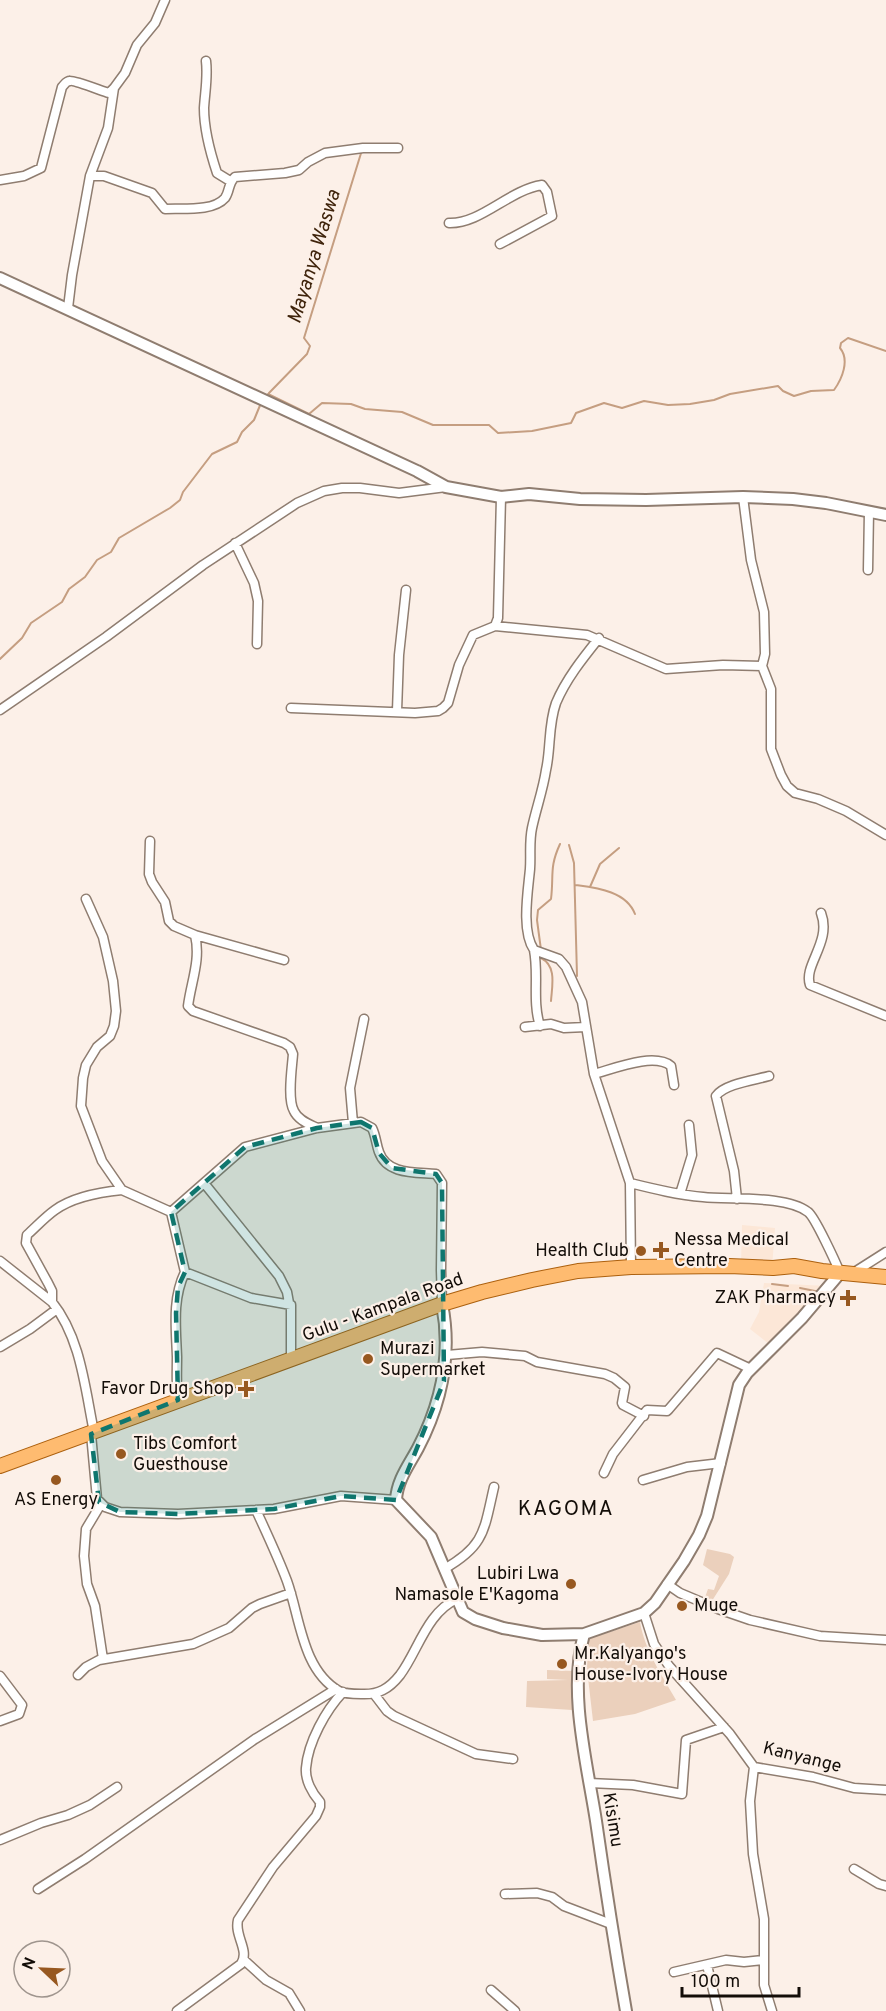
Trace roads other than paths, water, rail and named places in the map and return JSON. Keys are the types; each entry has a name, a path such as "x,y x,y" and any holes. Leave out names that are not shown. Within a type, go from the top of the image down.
{"main road":[{"name":"Gulu - Kampala Road","path":"0,1466 442,1304 532,1280 579,1272 631,1267 729,1266 773,1268 794,1266 843,1274 886,1277"}],"street":[{"path":"0,180 24,176 41,168 62,87 73,80 109,93 125,73 137,45 155,23 165,0"},
{"path":"206,61 208,75 204,108 206,133 217,173 230,181"},
{"path":"68,308 90,176 108,128 114,88"},
{"path":"90,176 104,176 152,193 165,209 209,208 220,203 227,195 230,181 235,177 299,170 325,153 363,148 398,148"},
{"path":"449,223 469,219 511,196 542,185 547,192 552,216 500,244"},
{"path":"0,278 417,471 446,487"},
{"path":"0,710 106,637 235,543 297,503 324,491 360,488 399,493 446,487 501,497 529,494 580,499 646,500 743,497 793,499 886,514"},
{"path":"495,626 498,618 501,497"},
{"path":"743,497 751,560 764,612 765,654 762,666 771,689 771,749 781,775 787,786 795,793 818,799 846,811 886,835"},
{"path":"868,570 870,511"},
{"path":"235,543 254,583 258,601 257,644"},
{"path":"397,711 399,655 406,590"},
{"path":"291,708 415,713 438,711 448,703 459,665 473,635 495,626 599,638 666,669 723,665 762,666"},
{"path":"540,1026 536,1005 536,961 528,933 529,843 547,769 550,727 556,704 572,673 599,638"},
{"path":"150,841 149,874 165,902 169,921 174,926 195,935 284,960"},
{"path":"86,899 104,937 113,981 116,1011 110,1036 97,1047 86,1065 81,1106 102,1161 123,1190 171,1212"},
{"path":"821,913 823,933 819,950 809,972 810,985 886,1016"},
{"path":"195,935 198,956 188,1006 192,1011 284,1042 290,1047 293,1054 292,1103 294,1113 317,1128"},
{"path":"534,950 559,959 566,966 582,1002 594,1074 630,1182 631,1267"},
{"path":"353,1123 350,1089 364,1019"},
{"path":"525,1027 551,1024 564,1028 586,1027"},
{"path":"594,1074 631,1064 660,1060 671,1066 674,1085"},
{"path":"737,1198 732,1161 716,1096 726,1088 769,1076"},
{"path":"171,1212 244,1147 317,1128 361,1122 372,1128 379,1153 392,1168 436,1174 442,1183 442,1304 447,1326 444,1381 418,1447 403,1474 396,1500"},
{"path":"680,1194 692,1155 689,1125"},
{"path":"630,1182 705,1198 755,1198 786,1203 806,1210 817,1224 843,1274"},
{"path":"204,1183 279,1276 287,1292 292,1308 291,1360"},
{"path":"54,1305 48,1283 26,1243 27,1235 56,1209 76,1200 104,1192 123,1190"},
{"path":"171,1212 185,1272 178,1287 176,1313 178,1400"},
{"path":"0,1261 54,1305 70,1332 78,1356 93,1433 97,1498 101,1504 120,1512 178,1514 296,1506 341,1496 396,1500 426,1529 463,1612 503,1628 542,1635 584,1634 644,1613 655,1603 699,1535 707,1516 737,1391 751,1369 843,1274 857,1272 886,1252"},
{"path":"185,1272 251,1298 289,1303"},
{"path":"0,1347 30,1329 54,1305"},
{"path":"447,1355 482,1352 525,1356 537,1362 605,1374 625,1387 623,1405 644,1416"},
{"path":"604,1473 613,1454 647,1410 667,1411 717,1353 751,1369"},
{"path":"643,1480 687,1467 721,1463"},
{"path":"444,1569 463,1558 479,1541 494,1487"},
{"path":"101,1504 86,1529 84,1556 87,1584 94,1606 103,1659"},
{"path":"256,1510 276,1550 309,1655 317,1669 340,1691"},
{"path":"667,1584 680,1593 750,1620 820,1636 886,1640"},
{"path":"78,1675 93,1662 103,1659 193,1644 229,1628 252,1608 291,1593"},
{"path":"38,1889 85,1859 255,1739 340,1691 374,1695 384,1691 400,1675 438,1614 448,1603 457,1599"},
{"name":"Kanyange","path":"644,1613 654,1644 669,1666 724,1727 754,1767 813,1777 854,1788 886,1790"},
{"name":"Kisimu","path":"584,1634 580,1648 579,1694 584,1751 626,2011"},
{"path":"0,1676 22,1705 19,1713 0,1721"},
{"path":"177,2011 242,1964 245,1954 236,1927 238,1920 273,1867 320,1807 320,1802 314,1795 308,1780 306,1769 310,1750 323,1720 340,1691"},
{"path":"374,1695 394,1716 476,1754 513,1759"},
{"path":"589,1783 633,1785 682,1794 686,1740 724,1727"},
{"path":"754,1767 750,1801 753,1854 764,1919 764,1986 772,2011"},
{"path":"0,1840 41,1823 68,1815 90,1805 117,1787"},
{"path":"854,1869 886,1886"},
{"path":"505,1894 537,1893 552,1897 564,1906 611,1924"},
{"path":"244,1960 266,1980 289,1993 300,2011"},
{"path":"674,1972 726,1960 744,1962 763,1960"},
{"path":"708,1965 718,2011"},
{"path":"491,1990 515,2011"},
{"path":"189,2011 192,2001"}],"waterway":[{"name":"Mayanya Waswa","path":"269,393 307,354 310,346 304,338 362,150"},
{"name":"Mayanya Waswa","path":"268,394 309,414 322,403 351,404 365,409 402,412 433,425 489,425 498,433 532,431 571,423 576,413 604,403 622,408 644,401 668,405 690,404 778,386 794,396 811,391 834,390 845,364 840,348 841,343 848,338 886,351"},
{"name":"Mayanya Waswa","path":"0,659 22,638 31,623 62,602 69,589 85,577 97,560 111,552 119,538 180,500 183,492 212,454 237,442 242,432 254,420 261,403"},
{"path":"541,950 538,910 551,899 553,866 560,844"},
{"path":"569,845 574,863 577,976"},
{"path":"590,887 600,864 619,848"},
{"path":"575,885 610,892 625,900 635,914"},
{"path":"541,958 551,971 551,1001"},
{"path":"772,1284 788,1286"},
{"path":"800,1288 820,1292"}],"place":[{"name":"Nessa Medical Centre","path":"661,1250"},
{"name":"Health Club","path":"641,1251"},
{"name":"ZAK Pharmacy","path":"848,1298"},
{"name":"Murazi Supermarket","path":"368,1359"},
{"name":"Favor Drug Shop","path":"246,1389"},
{"name":"Tibs Comfort Guesthouse","path":"121,1454"},
{"name":"AS Energy","path":"56,1480"},
{"name":"Lubiri Lwa Namasole E'Kagoma","path":"571,1584"},
{"name":"Muge","path":"682,1606"},
{"name":"Mr.Kalyango's House-Ivory House","path":"562,1664"}],"district":[{"name":"KAGOMA","path":"566,1509"}]}
